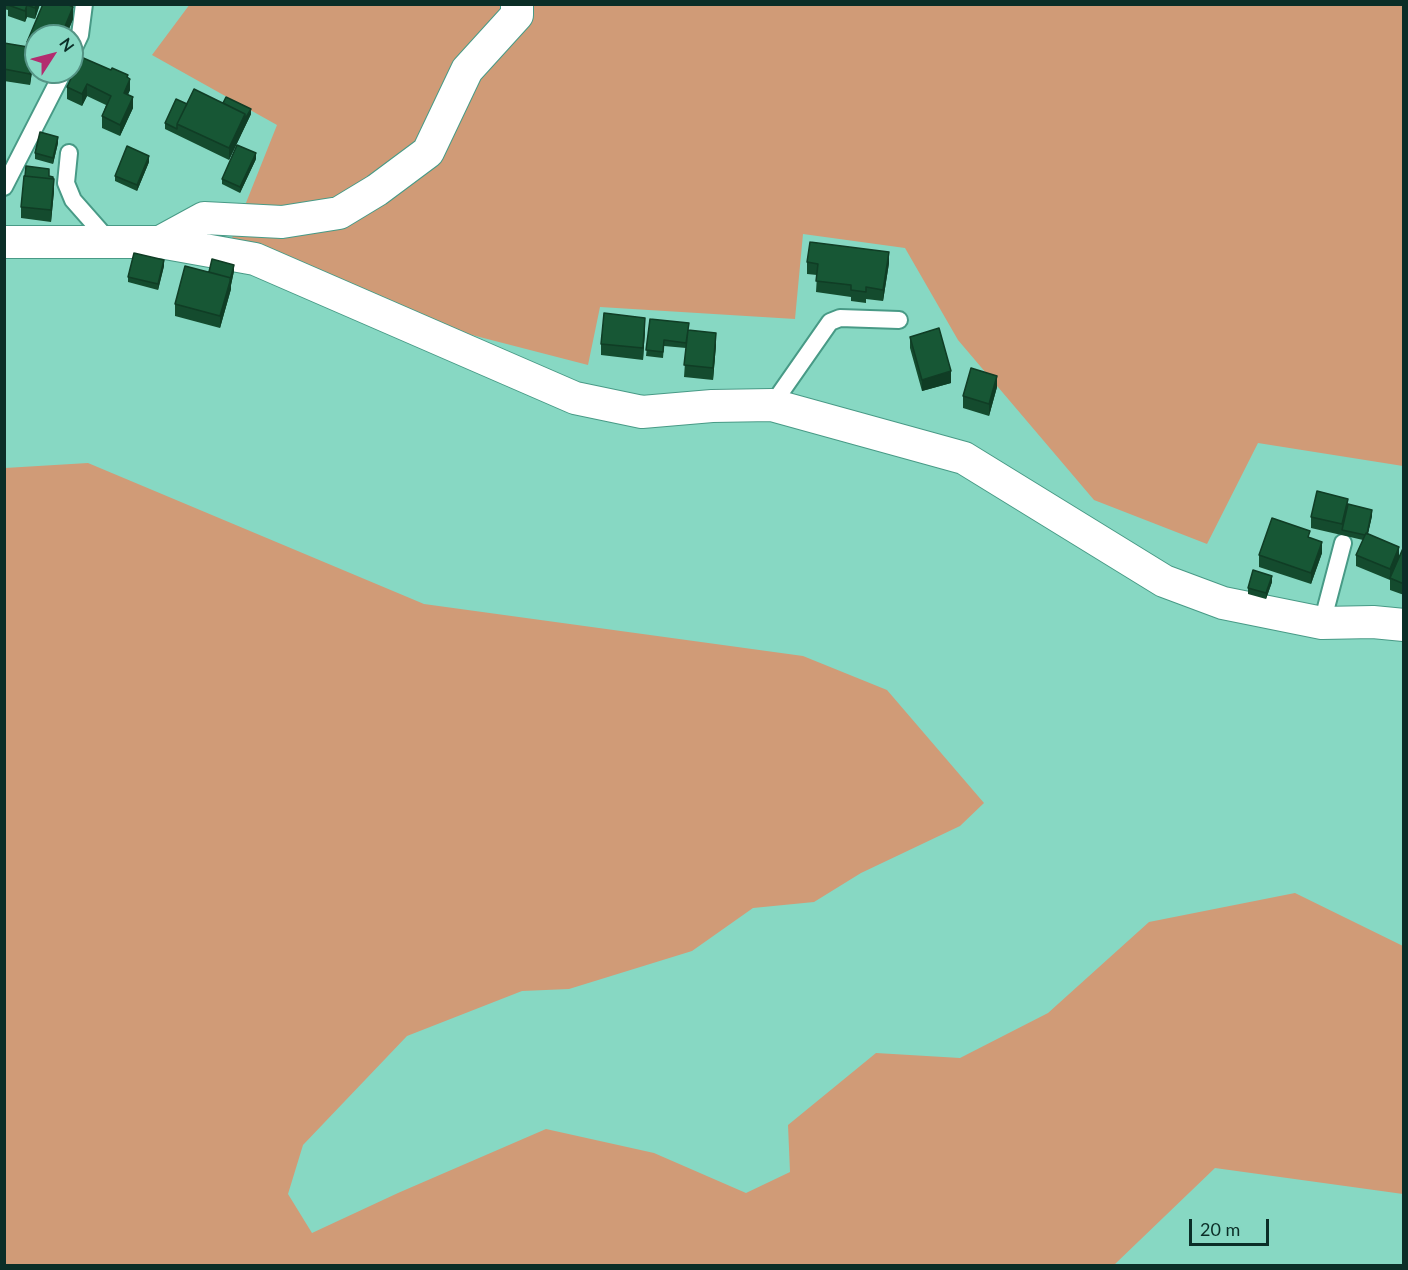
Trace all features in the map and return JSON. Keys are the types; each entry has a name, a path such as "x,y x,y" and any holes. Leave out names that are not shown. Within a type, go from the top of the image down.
{"street":[{"path":"160,242 204,218 282,222 339,213 377,190 429,152 467,70 517,15 517,4"},
{"path":"4,242 160,242 255,260 575,398 642,412 711,406 772,405 964,458 1164,581 1223,603 1322,623 1373,622 1404,625"}],"lane":[{"path":"81,24 84,4"},
{"path":"4,187 57,84"},
{"path":"69,153 66,183 73,200 110,242"},
{"path":"772,405 830,322 840,318 899,320"},
{"path":"1322,623 1343,543"}],"shaded area":[{"path":"190,4 1403,5 1403,466 1258,443 1207,544 1094,500 958,340 905,248 803,234 795,319 600,307 588,365 468,334 279,254 230,243 277,125 152,55"},
{"path":"88,463 424,604 803,656 887,690 984,803 960,826 861,873 814,902 753,908 692,951 569,989 522,991 407,1036 303,1145 288,1194 312,1233 546,1129 654,1153 746,1193 790,1172 788,1125 876,1053 960,1058 1048,1013 1149,922 1295,893 1403,946 1403,1194 1215,1168 1114,1265 5,1265 5,468"}],"building":[{"path":"36,4 35,8 27,5 25,11 8,5"},
{"path":"43,4 67,4 73,7 66,24 35,24"},
{"path":"4,43 24,46 24,73 4,69"},
{"path":"84,58 128,75 130,79 124,93 133,97 120,125 102,116 111,96 87,84 82,94 67,87 68,84 84,84"},
{"path":"194,89 245,114 229,148 177,124"},
{"path":"226,97 251,109 245,119 245,114 223,103"},
{"path":"176,99 187,104 177,124 177,129 165,123"},
{"path":"40,132 58,137 53,158 35,153"},
{"path":"237,145 256,153 240,187 222,179"},
{"path":"127,146 149,156 137,185 115,176"},
{"path":"26,166 49,169 49,176 53,179 25,176"},
{"path":"24,176 54,179 51,210 21,207"},
{"path":"810,242 889,252 883,290 866,287 866,292 851,290 851,285 816,281 818,264 807,262"},
{"path":"134,253 164,260 158,284 128,277"},
{"path":"212,259 234,265 231,278 209,272"},
{"path":"185,266 231,278 220,316 175,304"},
{"path":"604,313 645,318 643,348 601,344"},
{"path":"650,319 689,323 686,343 664,340 663,352 646,350"},
{"path":"939,328 951,371 922,380 910,337"},
{"path":"688,330 716,333 713,368 684,365"},
{"path":"971,368 997,376 989,404 963,396"},
{"path":"1317,491 1348,499 1342,524 1311,517"},
{"path":"1348,504 1372,510 1367,534 1342,530"},
{"path":"1272,518 1310,531 1308,537 1322,542 1311,573 1259,555"},
{"path":"1366,533 1399,547 1390,569 1356,555"},
{"path":"1404,546 1404,584 1390,578"},
{"path":"1253,570 1272,576 1266,593 1248,588"}]}
